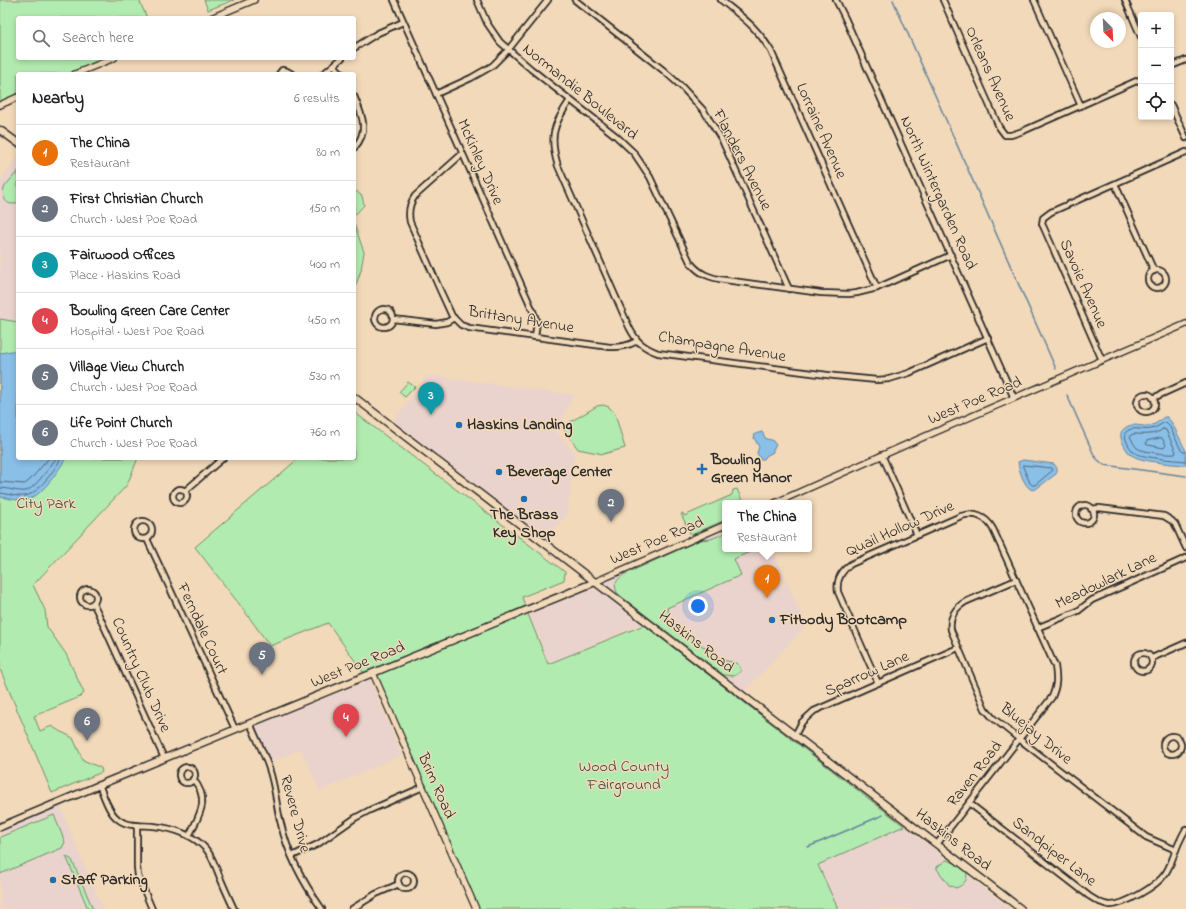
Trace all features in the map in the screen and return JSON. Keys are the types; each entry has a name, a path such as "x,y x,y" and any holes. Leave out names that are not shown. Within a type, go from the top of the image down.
{"main road":[{"path":"0,130 16,142"},
{"name":"Haskins Road","path":"356,399 1021,909"},
{"name":"West Poe Road","path":"1,826 595,582"}],"street":[{"path":"216,16 254,0"},
{"name":"McKinley Drive","path":"394,0 533,311 537,322 535,337"},
{"name":"Normandie Boulevard","path":"478,0 487,23 495,36 508,50 626,144 644,166 658,192 690,262 695,268 706,276 820,293 849,294 877,288 951,256"},
{"path":"436,94 481,73 502,57 548,0"},
{"name":"Flanders Avenue","path":"575,0 668,75 685,90 704,111 722,140 789,289"},
{"name":"Lorraine Avenue","path":"721,0 750,23 771,51 877,288"},
{"name":"North Wintergarden Road","path":"836,0 1014,398"},
{"name":"Orleans Avenue","path":"942,0 999,127 1005,135 1011,135 1023,131 1081,106"},
{"path":"1034,0 1081,106 1138,81"},
{"path":"1125,0 1138,30"},
{"path":"356,47 403,22"},
{"path":"80,72 109,60"},
{"path":"325,72 340,60"},
{"path":"1174,65 1186,60"},
{"path":"334,65 340,72"},
{"path":"280,72 282,70 287,70 290,72"},
{"path":"0,105 16,98"},
{"path":"356,100 362,113 364,126 360,139 356,145"},
{"name":"Champagne Avenue","path":"570,100 560,114 554,130 554,154 564,181 629,326 637,340 644,346 658,353 877,380 889,379 909,373 988,338"},
{"path":"1174,112 1186,138"},
{"path":"1154,271 1115,184 1186,152"},
{"name":"Brittany Avenue","path":"462,154 415,196 410,205 409,213 410,222 454,318 461,325 469,328 535,337 619,347 627,346 637,340"},
{"name":"Savoie Avenue","path":"1102,360 1042,224 1043,218 1051,212 1115,184"},
{"path":"393,319 436,324 447,322 454,318"},
{"name":"West Poe Road","path":"782,500 882,455 1186,324"},
{"path":"1154,398 1186,383"},
{"path":"882,455 917,535"},
{"path":"185,491 221,460"},
{"path":"1091,509 1099,508 1164,516 1175,524 1186,548"},
{"name":"Quail Hollow Drive","path":"878,683 838,592 838,579 842,571 851,564 961,516 973,514 982,516 988,521 993,529 1038,628 1057,677 1056,687 1052,697 1019,739"},
{"name":"West Poe Road","path":"595,582 722,526"},
{"name":"Ferndale Court","path":"147,539 235,729"},
{"name":"Meadowlark Lane","path":"1038,628 1078,611 1092,600 1186,558"},
{"name":"Bluejay Drive","path":"1016,580 965,602 958,607 951,617 950,626 958,648 985,709 993,718 1019,739 1146,837 1176,850"},
{"name":"Country Club Drive","path":"93,603 164,758"},
{"path":"1152,658 1186,643"},
{"name":"Sparrow Lane","path":"795,735 802,722 814,711 958,648"},
{"name":"Brim Road","path":"373,673 476,909"},
{"name":"Revere Drive","path":"250,723 269,768 285,840 308,889 322,909"},
{"path":"1170,736 1176,736 1182,743 1180,750 1176,754 1167,753 1163,745 1165,739 1170,736"},
{"name":"Raven Road","path":"937,844 1019,739"},
{"path":"1180,750 1186,754"},
{"path":"189,836 201,812 202,806 202,796 193,779"},
{"path":"99,785 114,816 122,822 167,828 189,836 204,847 210,855 234,909"},
{"path":"292,856 318,844 355,818 370,810 423,787"},
{"name":"Sandpiper Lane","path":"969,803 1089,896 1104,904 1110,905 1119,904 1151,887 1160,880 1166,873 1186,829"},
{"path":"137,825 138,876 152,909"},
{"path":"352,909 376,894 399,884"}],"shaded area":[{"path":"16,160 16,322 0,319 0,180"},
{"path":"428,375 574,395 556,431 575,453 567,515 543,539 392,422"},
{"path":"722,530 722,552 774,552 806,626 744,692 600,582"},
{"path":"589,589 600,591 643,624 549,663 529,614"},
{"path":"370,680 402,755 320,791 301,749 264,765 248,728"},
{"path":"54,804 60,806 103,909 0,909 0,827"},
{"path":"904,826 1011,909 838,909 818,865"}],"green space":[{"path":"0,0 139,0 146,16 16,16 16,60 107,61 80,72 16,72 16,98 0,105"},
{"path":"204,0 234,0 208,10"},
{"path":"16,173 16,203 8,203 4,197 3,194 5,186"},
{"path":"356,191 362,196 364,205 356,214"},
{"path":"356,230 364,252 361,270 356,285"},
{"name":"City Park","path":"0,319 16,322 16,460 137,460 127,485 33,585 45,610 47,627 66,654 84,693 80,697 34,716 40,731 52,726 73,738 83,760 101,768 102,772 52,793 0,669"},
{"path":"408,382 415,387 405,397 399,392"},
{"path":"603,405 609,407 615,414 625,448 603,454 578,449 562,427 597,406"},
{"name":"Wood County Fairground","path":"356,414 565,572 564,580 522,597 548,664 644,625 904,826 818,865 838,909 476,909 373,673 363,672 328,623 270,646 195,547 297,460 356,460"},
{"path":"737,489 742,500 722,500 722,521 691,535 681,514 683,513 684,516 732,495 733,490"},
{"path":"722,534 722,552 749,552 734,559 741,575 667,608 669,613 666,617 714,655 726,661 738,664 741,670 738,674 733,676 724,675 618,594 615,586 623,575 700,540 711,539"},
{"path":"54,815 65,842 62,848 0,874 0,837"},
{"path":"66,856 72,860 93,909 88,909"},
{"path":"946,860 957,864 966,871 967,877 965,881 956,888 949,885 937,869 937,867"}],"water":[{"path":"16,350 16,460 65,460 43,489 37,495 25,500 0,497 0,353"},
{"path":"1164,417 1167,417 1172,423 1186,451 1186,464 1184,465 1156,462 1134,457 1130,454 1122,441 1121,432 1128,426 1151,425 1157,423"},
{"path":"762,432 766,439 772,440 776,445 773,452 764,459 760,459 757,453 759,447 754,438 755,434"},
{"path":"1023,460 1054,464 1057,469 1057,473 1036,489 1032,490 1024,482 1019,470 1018,462"}],"waterway":[{"path":"893,0 1056,369"},
{"path":"1067,395 1094,455 1104,465 1186,476"},
{"path":"808,847 883,815"}],"place":[{"name":"Fairwood Offices","path":"431,415"},
{"name":"Haskins Landing","path":"459,425"},
{"name":"Bowling Green Manor","path":"702,469"},
{"name":"Beverage Center","path":"499,472"},
{"name":"The Brass Key Shop","path":"524,499"},
{"name":"First Christian Church","path":"611,522"},
{"name":"The China","path":"767,598"},
{"name":"Fitbody Bootcamp","path":"772,620"},
{"name":"Village View Church","path":"262,675"},
{"name":"Bowling Green Care Center","path":"346,737"},
{"name":"Life Point Church","path":"87,741"},
{"name":"Staff Parking","path":"53,880"}]}
